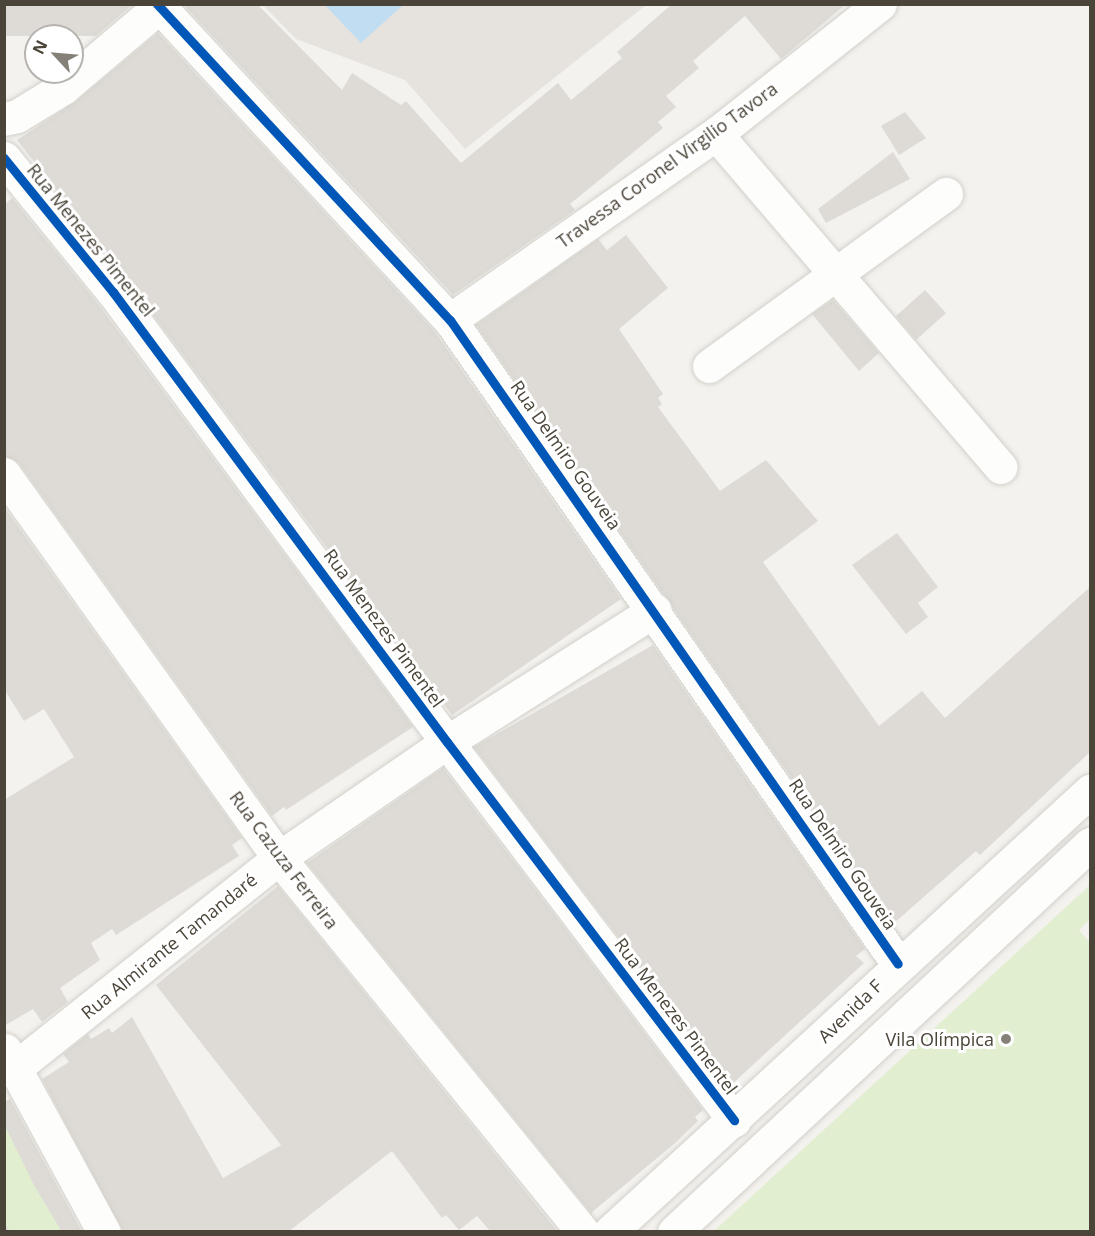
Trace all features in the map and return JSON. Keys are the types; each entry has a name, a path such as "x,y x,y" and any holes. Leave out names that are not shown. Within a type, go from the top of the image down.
{"street":[{"name":"Travessa Coronel Virgilio Tavora","path":"450,320 716,134 880,4"},
{"path":"4,119 17,116 63,88 158,6"},
{"name":"Rua Delmiro Gouveia","path":"158,6 450,320 655,610 898,964"},
{"path":"716,134 1000,466"},
{"name":"Rua Menezes Pimentel","path":"4,158 121,302 447,742 734,1120"},
{"path":"709,366 946,194"},
{"name":"Rua Cazuza Ferreira","path":"4,474 279,858 583,1232"},
{"name":"Rua Almirante Tamandaré","path":"10,1058 279,858 447,742 655,610"},
{"name":"Avenida F","path":"610,1232 812,1048 898,964 1090,791"},
{"path":"674,1232 1090,844"},
{"path":"812,1048 841,1076"},
{"path":"10,1058 104,1232"}],"shaded area":[{"path":"263,5 646,5 465,149 405,80 296,39"}],"green space":[{"name":"Vila Olímpica","path":"1090,885 1090,919 1079,930 1090,943 1090,1231 714,1231"},
{"path":"4,1121 63,1231 5,1231"}],"water":[{"path":"325,5 403,5 361,43"}],"building":[{"path":"4,4 133,4 96,36 84,36 84,24 24,24 24,36 4,36"},
{"path":"183,4 257,4 342,90 352,73 401,105 406,101 461,163 558,83 571,100 622,58 617,52 672,4 846,4 781,59 745,16 693,61 699,68 666,96 676,107 658,122 663,128 570,204 575,210 453,295"},
{"path":"158,33 435,332 621,599 452,715 128,281 17,140 75,102"},
{"path":"905,112 926,138 899,155 881,126"},
{"path":"893,152 910,179 826,223 818,209"},
{"path":"12,198 98,304 413,727 286,810 284,807 272,816 19,463 4,456 4,205"},
{"path":"626,235 668,288 619,329 663,394 658,398 662,404 658,407 720,491 766,460 818,521 763,562 879,726 922,691 945,718 1090,587 1090,752 980,855 976,851 893,924 476,325 598,239 607,250"},
{"path":"925,290 946,313 916,340 896,316"},
{"path":"833,300 879,353 859,371 812,314"},
{"path":"4,507 242,838 232,845 239,856 116,935 112,929 91,943 100,960 60,988 68,1002 42,1022 33,1009 4,1026 4,800 74,757 44,709 24,721 4,689"},
{"path":"897,533 938,587 918,603 928,617 906,634 852,565"},
{"path":"653,645 865,949 856,956 864,963 731,1085 474,747"},
{"path":"443,768 703,1110 695,1117 698,1121 674,1144 591,1213 307,863"},
{"path":"278,886 558,1232 491,1232 477,1216 459,1230 446,1215 442,1218 392,1151 288,1232 123,1232 42,1079 69,1062 63,1054 88,1034 91,1039 109,1028 112,1033 132,1017 223,1178 281,1145 156,985"},
{"path":"10,1099 82,1232 62,1232 35,1187 4,1124 4,1102"}],"railway":[{"path":"4,1227 8,1232"}],"cycle path":[{"path":"157,4 450,320 898,964"},
{"path":"4,158 113,292 447,742 734,1120"}],"place":[{"name":"Vila Olímpica","path":"1006,1039"}]}
